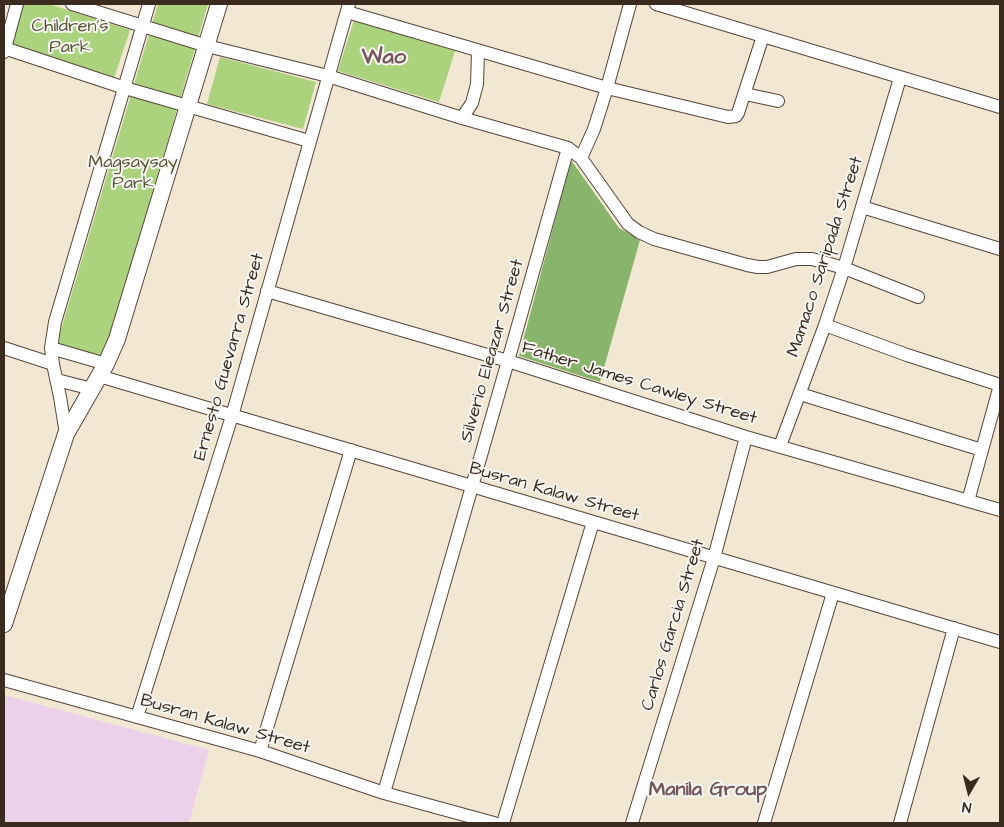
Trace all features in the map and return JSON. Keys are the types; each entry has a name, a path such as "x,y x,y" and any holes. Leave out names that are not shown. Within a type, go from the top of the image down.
{"main road":[{"path":"4,624 66,434 112,352 219,4"}],"street":[{"path":"17,4 4,49 125,88 309,141"},
{"path":"72,4 207,46 328,76 462,118 568,148 581,158 628,224 654,239 746,265 767,267 804,258 844,268 918,297"},
{"path":"66,434 51,348 55,322 149,4"},
{"path":"581,158 594,129 630,4"},
{"path":"656,4 1000,107"},
{"path":"348,8 478,52 607,88 728,117 738,114 764,36"},
{"name":"Ernesto Guevarra Street","path":"137,717 232,416 348,8"},
{"path":"462,118 472,103 477,84 478,52"},
{"name":"Mamaco Saripada Street","path":"780,446 844,268 900,78"},
{"path":"745,94 778,102"},
{"name":"Silverio Eleazar Street","path":"384,793 568,148"},
{"path":"862,207 1000,249"},
{"name":"Father James Cawley Street","path":"267,291 508,361 746,437 1000,510"},
{"path":"825,325 907,355 1000,385 968,501"},
{"path":"4,348 53,364"},
{"path":"51,348 99,376"},
{"path":"57,380 99,376"},
{"name":"Busran Kalaw Street","path":"99,376 1000,642"},
{"path":"800,394 982,450"},
{"name":"Carlos Garcia Street","path":"632,823 714,558 746,437"},
{"path":"260,751 352,450"},
{"path":"503,823 593,522"},
{"path":"764,823 832,593"},
{"path":"900,823 954,628"},
{"name":"Busran Kalaw Street","path":"4,680 260,751 384,793 494,823"}],"shaded area":[{"path":"4,695 209,750 189,823 4,823"}],"green space":[{"name":"Children's Park","path":"23,4 49,4 130,30 114,78 10,44"},
{"name":"Magsaysay Park","path":"158,4 208,4 104,357 57,343"},
{"path":"354,20 455,51 439,102 338,71"},
{"path":"220,57 316,82 303,129 207,104"},
{"path":"571,160 619,228 640,240 600,382 519,356"}],"district":[{"name":"Wao","path":"384,58"},
{"name":"Manila Group","path":"708,791"}]}
